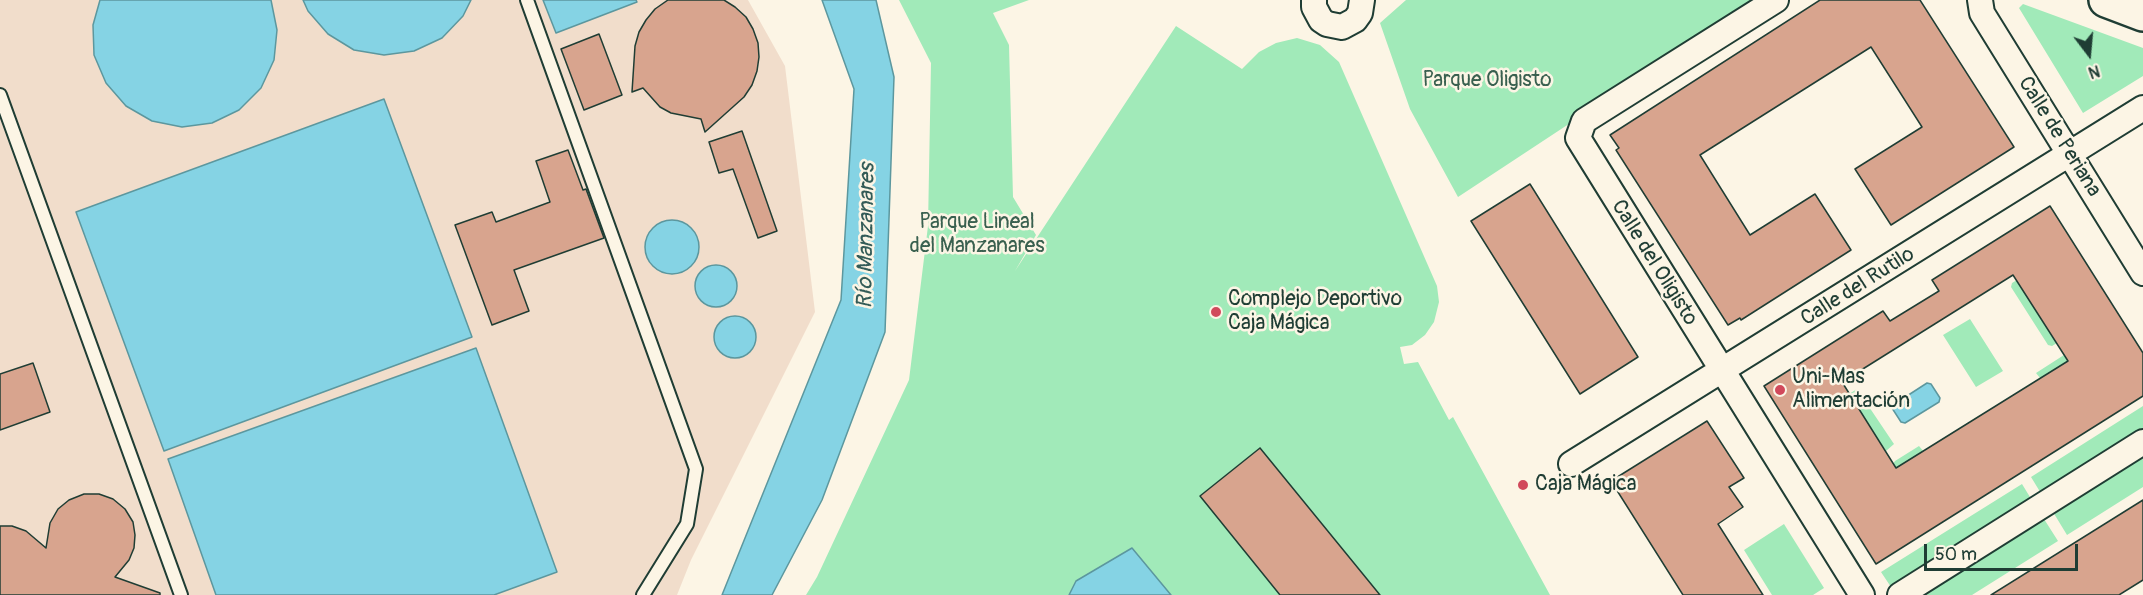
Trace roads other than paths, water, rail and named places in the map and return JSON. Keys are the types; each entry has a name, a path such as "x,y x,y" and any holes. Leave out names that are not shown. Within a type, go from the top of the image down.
{"main road":[{"path":"2106,0 2143,14"}],"street":[{"path":"1314,0 1316,14 1321,20 1327,24 1342,27 1355,20 1360,13 1362,0"},
{"name":"Calle del Oligisto","path":"1776,0 1584,121 1578,138 1862,595"},
{"name":"Calle de Periana","path":"1980,0 1982,13 2143,273"},
{"name":"Calle del Rutilo","path":"1571,464 2143,108"},
{"path":"1900,595 2143,442"}],"lane":[{"path":"528,0 696,470 687,524 643,595"},
{"path":"0,95 181,595"}],"water":[{"path":"100,0 271,0 277,30 274,60 261,88 239,110 212,123 182,127 152,121 126,106 106,83 94,55 93,25"},
{"path":"303,0 471,0 463,16 442,38 414,51 384,55 354,50 328,34 308,11"},
{"path":"543,0 636,0 637,2 556,33"},
{"name":"Río Manzanares","path":"822,0 876,0 894,77 885,332 822,500 772,595 722,595 841,300 854,89"},
{"path":"384,99 472,337 164,451 76,212"},
{"path":"672,220 682,222 691,228 697,237 699,247 697,257 691,266 682,272 672,274 662,272 653,266 647,257 645,247 647,237 653,228 662,222"},
{"path":"716,265 731,271 737,286 731,301 716,307 701,301 695,286 701,271"},
{"path":"735,316 750,322 756,337 750,352 735,358 720,352 714,337 720,322"},
{"path":"476,348 557,572 494,595 216,595 168,459"},
{"path":"1927,383 1931,384 1940,398 1939,402 1905,423 1901,422 1892,408 1893,405"},
{"path":"1132,548 1171,595 1069,595 1076,581"}],"place":[{"name":"Complejo Deportivo Caja Mágica","path":"1216,312"},
{"name":"Uni-Mas Alimentación","path":"1780,390"},
{"name":"Caja Mágica","path":"1523,485"}],"park label":[{"name":"Parque Oligisto","path":"1487,81"},
{"name":"Parque Lineal del Manzanares","path":"977,235"}]}
